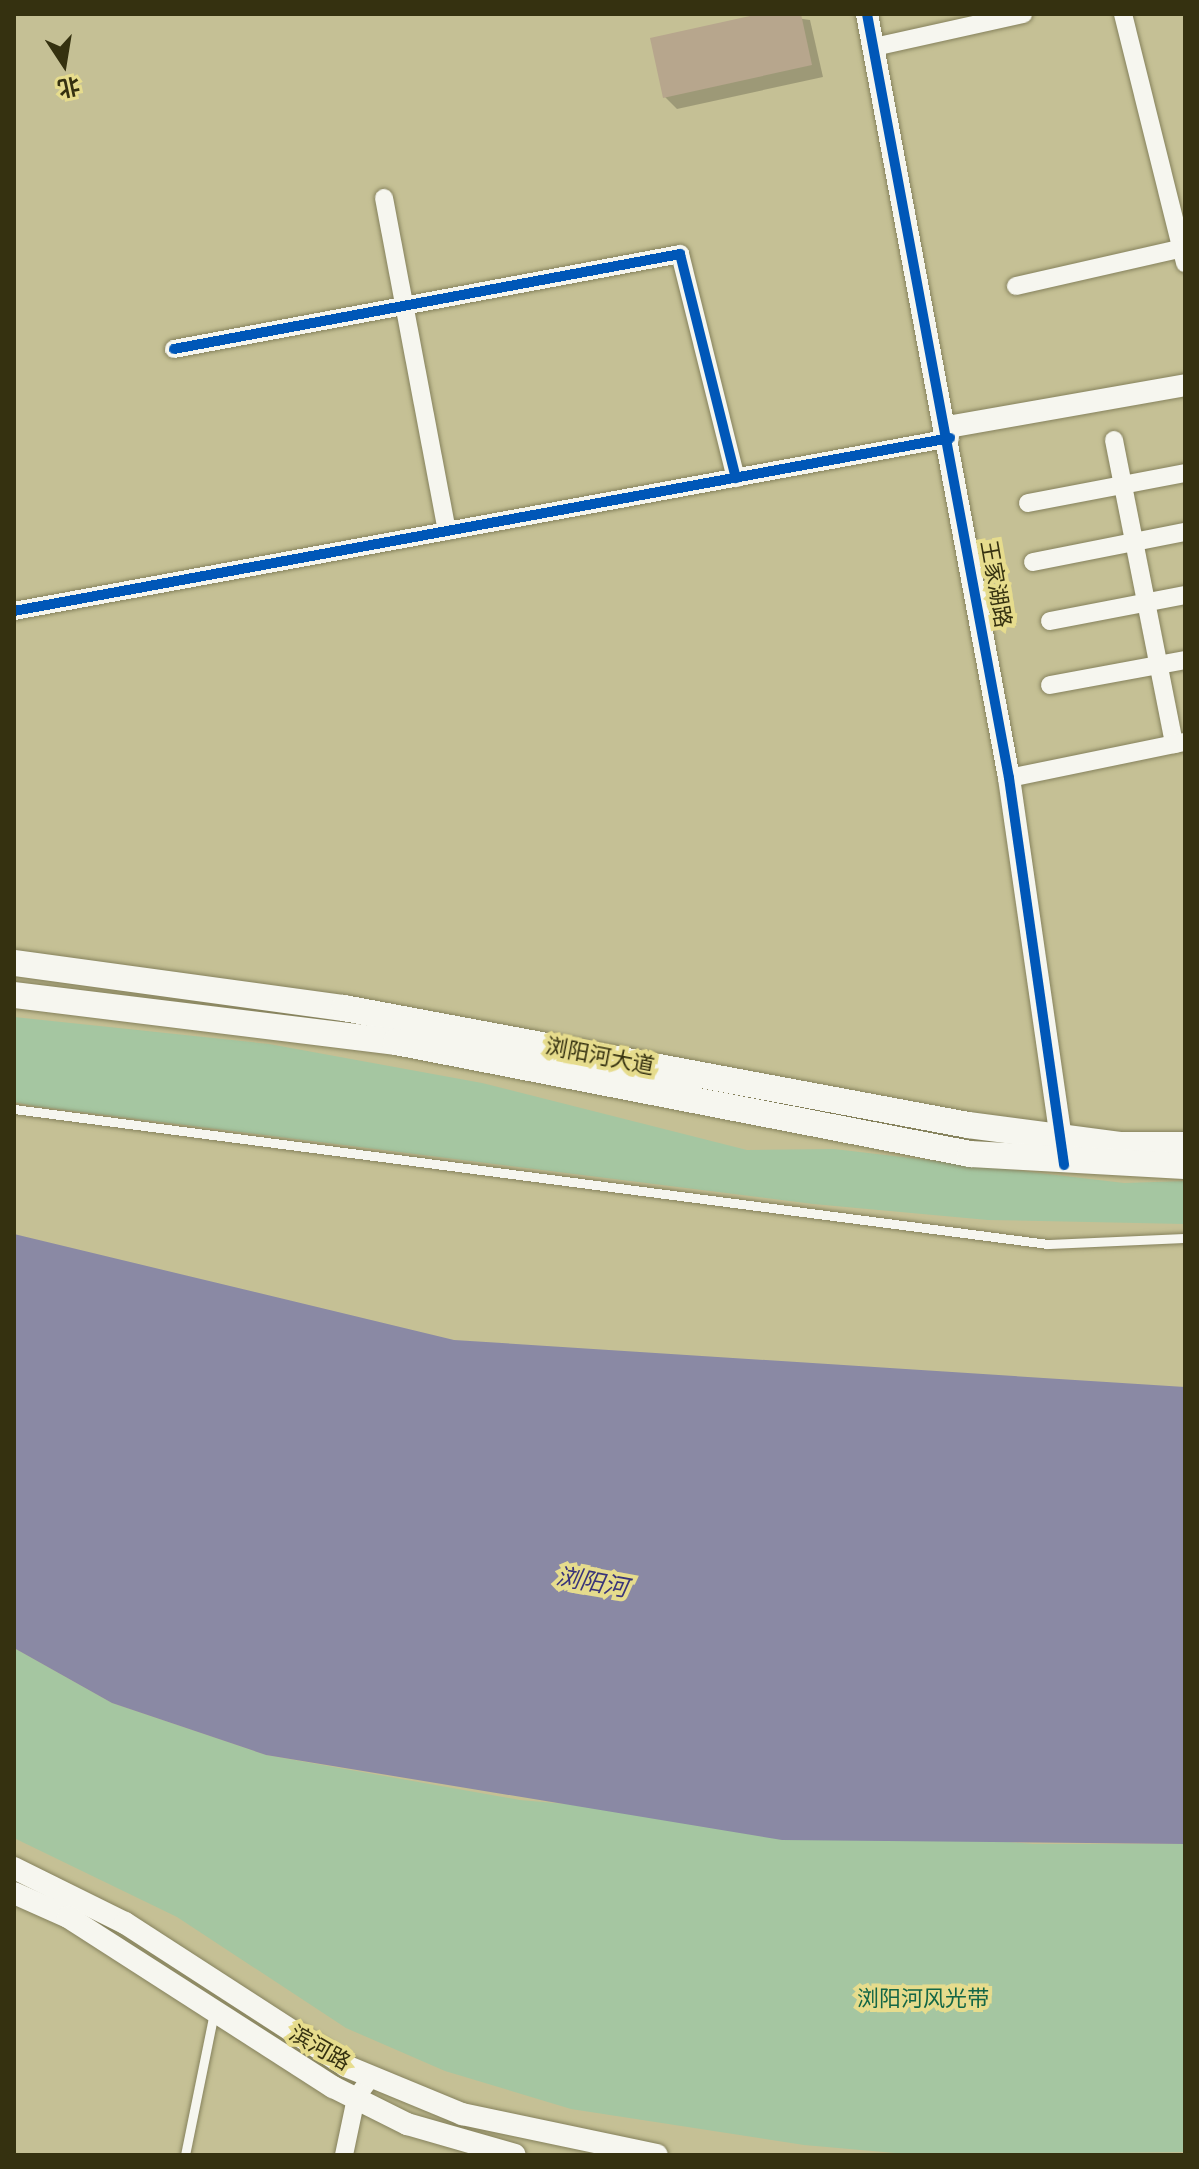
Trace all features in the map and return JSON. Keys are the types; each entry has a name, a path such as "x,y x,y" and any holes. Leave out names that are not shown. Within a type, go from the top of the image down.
{"main road":[{"name":"浏阳河大道","path":"14,963 344,1008 1063,1152 1185,1166"},
{"name":"浏阳河大道","path":"14,995 396,1042 970,1154 1185,1145"}],"street":[{"name":"王家湖路","path":"867,14 949,432 1009,778 1063,1152"},
{"path":"874,47 1023,14"},
{"path":"1016,286 1182,256 1123,14"},
{"path":"384,198 447,531"},
{"path":"174,349 680,254 736,478"},
{"path":"14,611 736,478 1185,385"},
{"path":"1009,778 1180,743 1158,665 1114,440"},
{"path":"1028,503 1185,473"},
{"path":"1033,562 1185,532"},
{"path":"1050,621 1185,595"},
{"path":"1050,685 1185,660"},
{"name":"滨河路","path":"14,1868 125,1923 371,2077 462,2114 657,2155"},
{"name":"滨河路","path":"14,1893 68,1917 356,2098 407,2124 515,2155"},
{"path":"344,2155 356,2098 371,2077"}],"lane":[{"path":"14,1109 1048,1244 1185,1238"},
{"path":"185,2155 215,2011"}],"green space":[{"path":"14,1017 269,1044 482,1083 747,1150 834,1149 1124,1183 1185,1181 1185,1224 988,1220 813,1204 34,1106 14,1102"},
{"name":"浏阳河风光带","path":"14,1648 112,1703 266,1755 520,1800 1033,1844 1185,1844 1185,2152 918,2155 804,2145 571,2109 445,2071 346,2028 177,1917 14,1838"}],"water":[{"name":"浏阳河","path":"14,1234 454,1340 1185,1387 1185,1844 782,1840 266,1755 112,1703 14,1648"}],"building":[{"path":"759,14 801,14 812,65 663,98 650,38"}],"cycle path":[{"path":"867,14 1009,778 1064,1165"},
{"path":"174,349 680,254 736,478"},
{"path":"14,611 950,438"}]}
